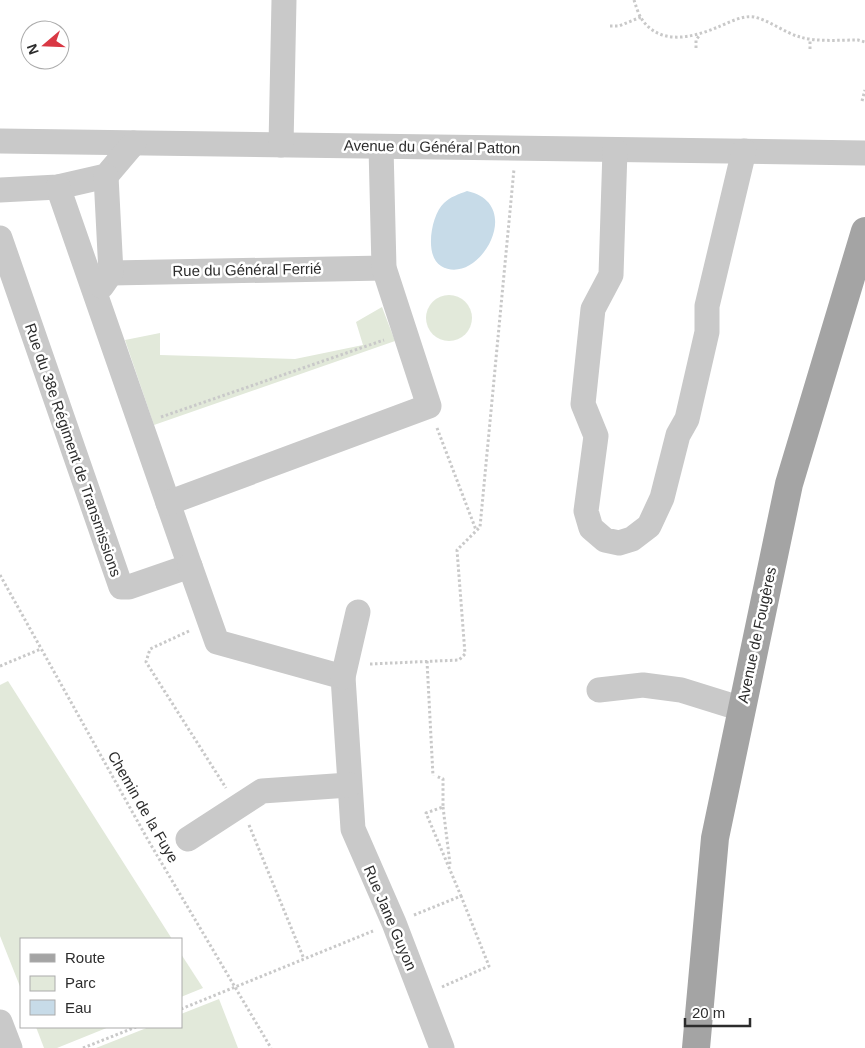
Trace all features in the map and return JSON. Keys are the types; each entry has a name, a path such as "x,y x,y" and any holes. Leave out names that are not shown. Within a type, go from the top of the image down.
{"main road":[{"name":"Avenue de Fougères","path":"696,1048 715,838 789,484 865,231"}],"street":[{"path":"281,145 284,0"},
{"name":"Avenue du Général Patton","path":"0,141 865,153"},
{"path":"0,190 58,187 106,176 134,143"},
{"path":"168,504 428,406 384,268 381,146"},
{"path":"615,150 611,275 593,309 583,404 596,436 586,511 591,528 605,540 619,543 632,539 649,526 662,498 678,435 687,419 707,332 707,306 744,151"},
{"path":"96,295 111,273 106,176"},
{"path":"58,187 217,642 344,671"},
{"name":"Rue du 38e Régiment de Transmissions","path":"0,238 121,587 129,587 190,566"},
{"name":"Rue du Général Ferrié","path":"111,273 384,268"},
{"name":"Rue Jane Guyon","path":"358,612 344,671 349,786 353,829 394,923 442,1048"},
{"path":"599,690 643,685 671,688 742,708"},
{"path":"188,839 262,791 349,786"},
{"path":"0,1022 10,1048"}],"path":[{"path":"634,0 641,17 654,30 662,35 671,37 699,35 733,21 755,17 788,33 810,39 858,40 865,42"},
{"path":"610,26 618,26 641,17"},
{"path":"696,48 696,40 699,35"},
{"path":"810,39 810,49"},
{"path":"862,101 865,90"},
{"path":"344,671 427,661 459,660 465,654 458,550 480,526 516,149"},
{"path":"140,424 405,333"},
{"path":"428,406 476,530"},
{"name":"Chemin de la Fuye","path":"0,575 148,840 271,1048"},
{"path":"210,621 150,649 146,662 254,832 304,959"},
{"path":"0,666 41,650"},
{"path":"427,661 434,776 443,779 443,807 450,870"},
{"path":"438,989 489,966 426,813 443,807"},
{"path":"182,1009 461,896"},
{"path":"83,1048 133,1028"}],"green space":[{"path":"449,295 462,299 468,305 472,318 468,331 462,337 449,341 436,337 430,331 426,318 430,305 436,299"},
{"path":"382,307 395,341 154,425 125,340 160,333 160,355 295,359 363,345 356,322"},
{"path":"8,681 171,938 20,938 20,986 0,936 0,685"},
{"path":"182,956 203,988 182,997"},
{"path":"219,999 238,1048 96,1048 146,1028 182,1028 182,1014"},
{"path":"36,1028 107,1028 57,1048 44,1048"}],"water":[{"path":"467,191 485,199 493,211 495,226 490,242 481,255 469,265 455,270 441,266 436,261 432,254 431,235 439,209 452,197"}]}
